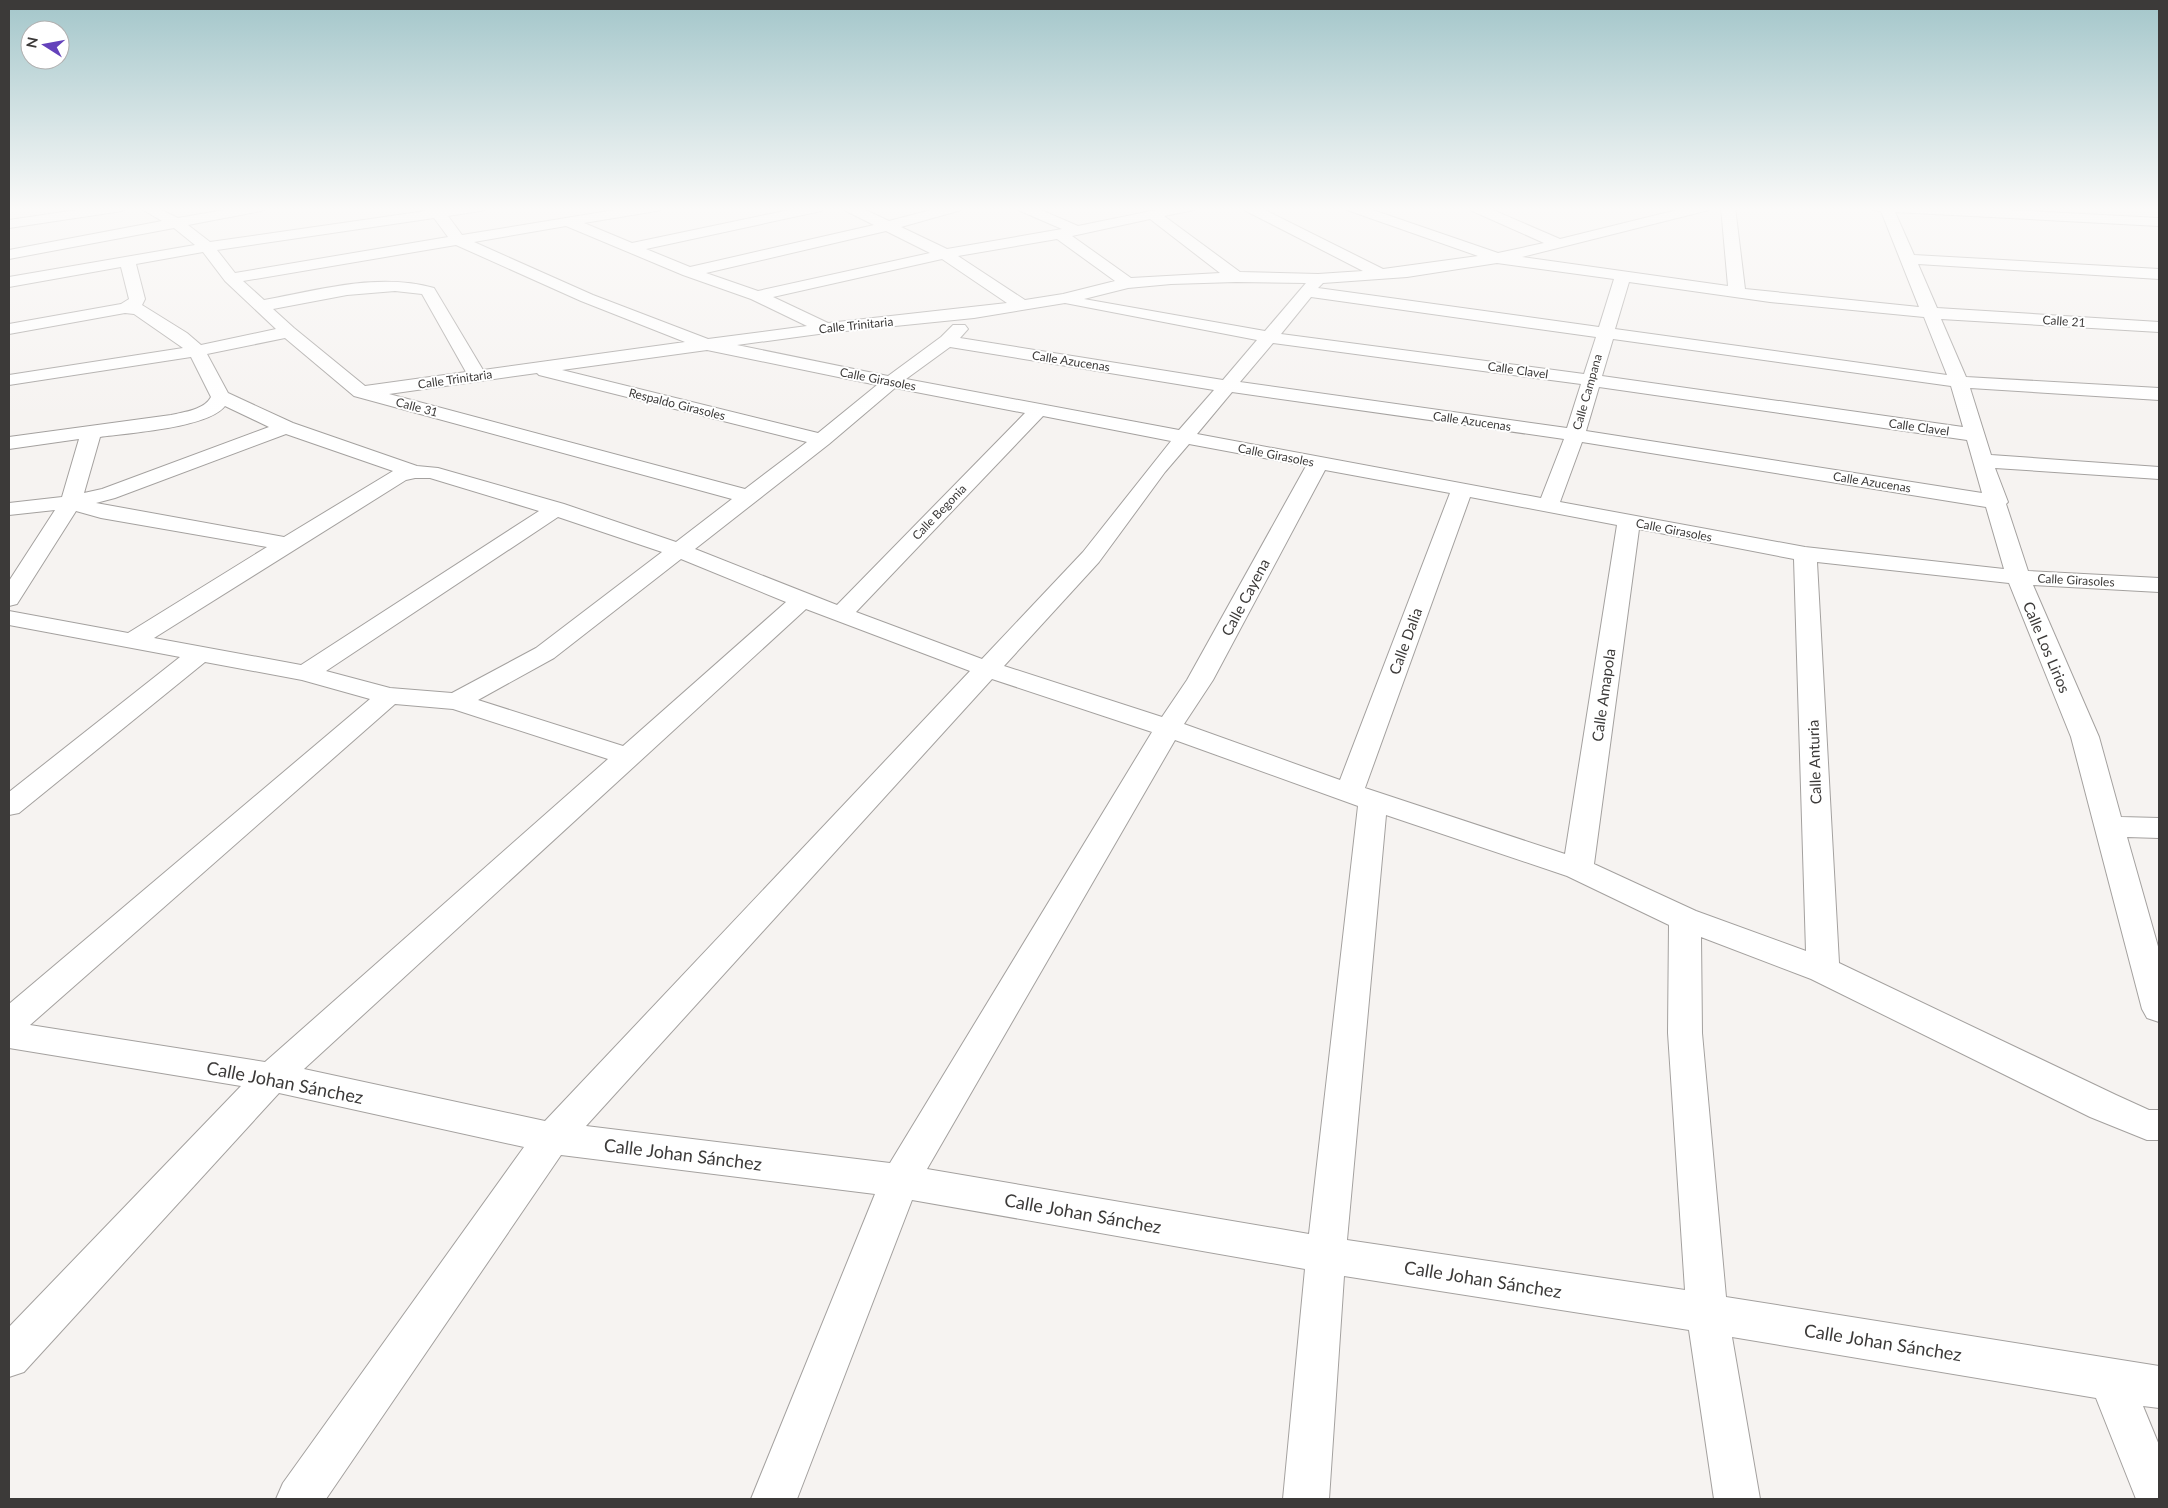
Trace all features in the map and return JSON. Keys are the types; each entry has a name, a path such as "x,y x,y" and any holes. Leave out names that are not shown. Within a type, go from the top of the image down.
{"street":[{"path":"9,282 35,277"},
{"path":"9,329 125,308 134,304 137,299 131,277"},
{"name":"Calle Girasoles","path":"541,277 587,298 705,344 1038,410 1805,554 2018,577 2159,585"},
{"path":"704,277 757,296 826,328"},
{"path":"757,296 840,277"},
{"path":"979,277 1021,305"},
{"path":"1119,277 1128,284"},
{"name":"Calle Trinitaria","path":"361,392 826,328 974,313 1063,299 1128,284 1171,279 1224,277"},
{"name":"Calle Trinitaria","path":"1239,277 1313,286 1363,277"},
{"name":"Calle Campana","path":"1548,506 1574,435 1623,277"},
{"name":"Calle 21","path":"1633,277 1737,292 1930,313 2159,327"},
{"path":"1735,277 1737,292"},
{"name":"Calle Los Lirios","path":"1915,277 1959,382 1997,502 2018,577 2085,737 2159,1009"},
{"name":"Calle 31","path":"231,278 288,332 361,392 750,497"},
{"path":"261,306 369,288 406,285 421,288 428,291 477,375"},
{"path":"300,1499 552,1138 1090,557 1183,437 1313,286 1605,333 1959,382 2159,394"},
{"name":"Calle Clavel","path":"1063,299 1268,337 1590,380 1975,435"},
{"path":"125,308 138,309 181,337 197,351 220,397 286,427 415,472"},
{"path":"456,701 546,653 678,550 750,497 891,382 947,341 974,313"},
{"path":"9,380 197,351 288,332"},
{"name":"Calle Azucenas","path":"947,341 1226,386 1574,435 1997,502"},
{"name":"Respaldo Girasoles","path":"532,368 822,440"},
{"path":"9,443 199,415 216,405 220,397"},
{"name":"Calle Begonia","path":"840,614 1038,410"},
{"path":"9,510 71,502 108,494 286,427"},
{"path":"9,599 71,502 91,432"},
{"path":"1984,461 2159,473"},
{"name":"Calle Cayena","path":"774,1499 900,1181 1168,728 1200,680 1318,463"},
{"path":"133,640 399,476 415,472 431,472 556,509 678,550 802,600 987,669 1168,728 1361,797 1578,870 1684,919 1823,970 2103,1106 2147,1125 2159,1125"},
{"name":"Calle Dalia","path":"1306,1499 1361,797 1462,490"},
{"path":"71,502 101,512 286,544"},
{"path":"305,673 556,509"},
{"name":"Calle Amapola","path":"1578,870 1629,521"},
{"name":"Calle Anturia","path":"1805,554 1823,970"},
{"path":"9,1357 272,1077 802,600"},
{"path":"9,618 305,673 388,696 456,701 627,756"},
{"path":"9,806 201,654"},
{"path":"9,1023 388,696"},
{"path":"2109,827 2159,828"},
{"path":"1684,919 1685,1033 1707,1313 1737,1499"},
{"name":"Calle Johan Sánchez","path":"9,1035 272,1077 552,1138 900,1181 1326,1255 1707,1313 2159,1387"},
{"path":"2110,1379 2158,1499"}]}
